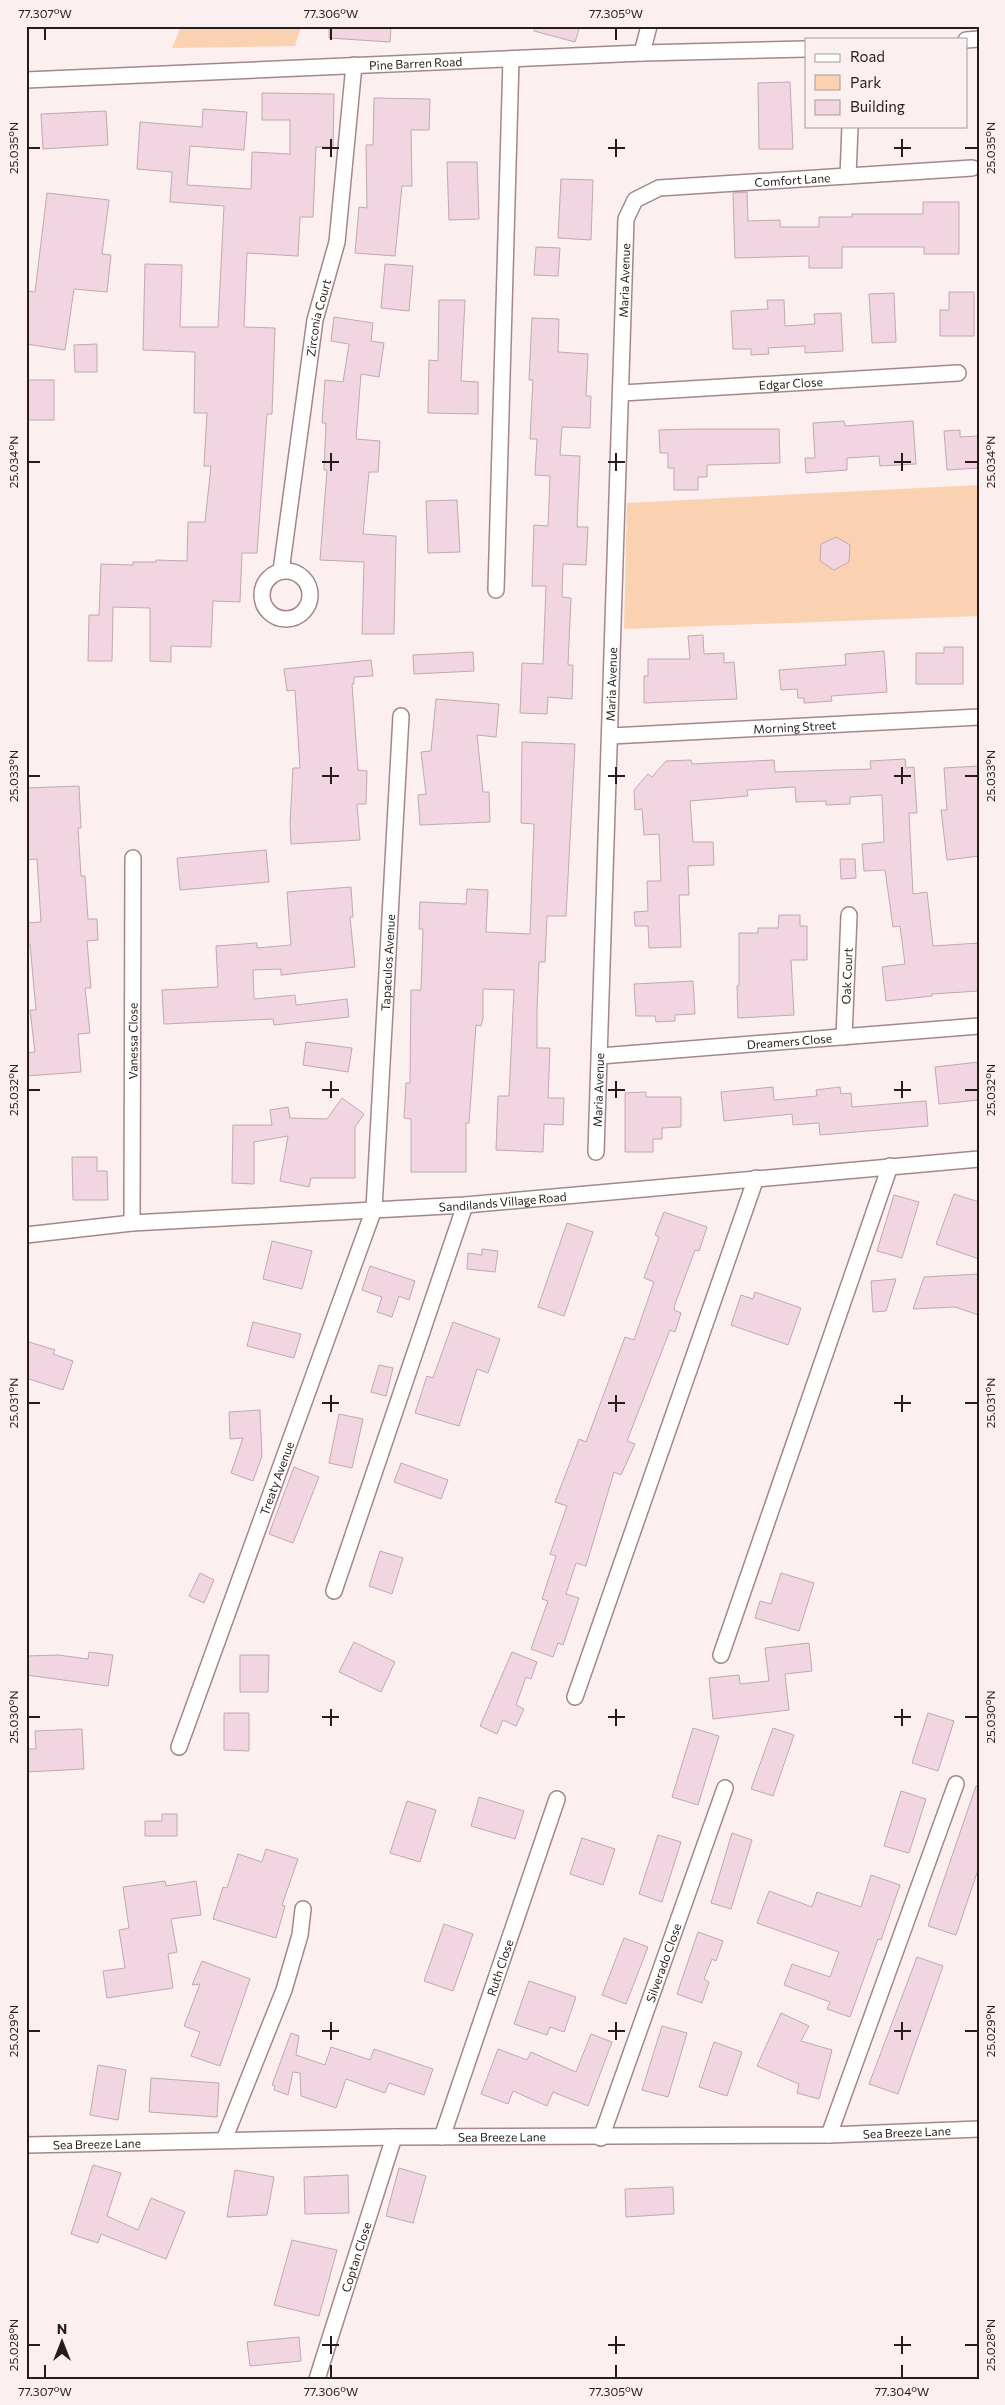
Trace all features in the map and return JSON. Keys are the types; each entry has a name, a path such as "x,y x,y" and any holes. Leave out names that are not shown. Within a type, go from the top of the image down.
{"street":[{"path":"642,53 649,26"},
{"name":"Pine Barren Road","path":"26,80 642,53 805,49"},
{"path":"496,590 511,59"},
{"name":"Zirconia Court","path":"281,571 315,320 337,242 354,66"},
{"path":"848,176 850,128"},
{"name":"Comfort Lane","path":"626,219 635,200 659,188 972,168"},
{"name":"Maria Avenue","path":"596,1152 611,736 626,219"},
{"name":"Edgar Close","path":"622,393 958,373"},
{"name":"Tapaculos Avenue","path":"374,1209 401,716"},
{"name":"Morning Street","path":"611,736 979,717"},
{"name":"Vanessa Close","path":"132,1223 133,858"},
{"name":"Oak Court","path":"844,1037 849,915"},
{"name":"Dreamers Close","path":"600,1056 979,1026"},
{"name":"Sandilands Village Road","path":"26,1235 132,1223 465,1205 890,1166 979,1160"},
{"path":"721,1655 890,1166"},
{"path":"575,1697 756,1178"},
{"path":"334,1592 465,1205"},
{"name":"Treaty Avenue","path":"179,1747 374,1209"},
{"path":"830,2135 956,1784"},
{"name":"Silverado Close","path":"601,2138 725,1788"},
{"name":"Ruth Close","path":"442,2137 557,1799"},
{"path":"224,2140 284,1990 300,1935 303,1909"},
{"name":"Sea Breeze Lane","path":"26,2145 394,2137 601,2138 830,2135 979,2129"},
{"name":"Coptan Close","path":"317,2379 394,2137"}],"green space":[{"path":"181,26 301,26 295,46 172,48"},
{"path":"979,485 979,616 624,629 627,503"}],"building":[{"path":"329,26 391,26 390,42 329,38"},
{"path":"535,26 580,26 575,42 534,31"},
{"path":"790,82 793,149 759,149 758,83"},
{"path":"262,93 334,94 333,147 316,147 313,217 300,217 298,256 247,253 244,327 275,328 272,414 267,414 257,553 242,553 240,602 213,601 211,647 171,646 171,662 150,661 150,608 113,607 112,661 88,661 89,615 99,615 101,564 133,565 133,562 156,562 156,560 187,561 188,522 205,522 211,466 204,466 207,413 194,413 195,352 143,350 145,264 182,265 180,327 218,327 224,206 170,202 172,172 137,169 140,122 202,127 203,109 247,112 244,150 190,146 187,185 251,189 252,152 290,154 290,120 262,120"},
{"path":"374,98 430,99 429,130 411,130 412,186 402,186 395,256 355,253 359,207 367,208 366,145 373,145"},
{"path":"106,111 108,145 43,149 41,114"},
{"path":"447,162 477,162 479,219 449,220"},
{"path":"561,179 593,180 591,240 558,238"},
{"path":"747,192 748,221 780,220 780,227 819,227 819,217 852,217 852,214 923,214 923,202 959,202 959,254 924,254 924,247 842,247 842,268 809,268 809,256 735,258 733,193"},
{"path":"47,193 109,200 102,254 111,255 107,292 74,289 65,350 26,344 26,291 35,292"},
{"path":"536,247 560,248 558,276 534,275"},
{"path":"385,264 413,266 409,311 381,308"},
{"path":"949,292 974,292 974,336 940,336 940,310 949,310"},
{"path":"894,293 896,342 872,343 869,294"},
{"path":"439,300 465,300 461,381 478,382 478,414 428,413 429,360 438,361"},
{"path":"767,300 784,300 785,326 815,324 814,314 841,313 843,351 805,353 805,346 768,348 769,354 751,355 751,349 733,349 731,311 768,309"},
{"path":"334,317 373,323 371,341 384,343 379,377 361,374 356,439 380,441 378,472 369,472 363,534 396,536 394,634 362,634 364,562 320,560 327,470 324,470 326,423 322,423 325,380 343,382 349,344 331,341"},
{"path":"532,318 559,319 558,352 588,354 586,396 591,396 590,428 562,427 560,455 580,456 577,527 588,527 586,565 563,564 562,597 571,598 568,665 573,665 572,699 548,697 547,714 520,713 522,663 543,664 546,586 532,586 534,525 548,526 550,476 535,475 537,439 530,439 533,380 529,380"},
{"path":"97,344 97,372 75,372 74,345"},
{"path":"26,380 54,380 54,420 26,420"},
{"path":"844,421 845,426 913,421 916,464 880,466 879,456 847,458 847,470 806,473 805,458 815,458 813,423"},
{"path":"779,429 780,463 707,465 707,477 698,477 698,490 674,490 674,468 668,468 668,453 660,453 659,430"},
{"path":"960,430 960,437 979,436 979,468 947,470 944,431"},
{"path":"457,500 460,552 428,553 426,501"},
{"path":"836,537 850,545 849,562 834,570 820,561 821,544"},
{"path":"703,635 704,654 724,653 724,663 734,662 737,699 644,703 644,676 648,676 648,659 690,659 688,636"},
{"path":"944,647 963,647 963,684 916,684 916,653 944,653"},
{"path":"884,651 887,692 831,696 832,701 804,703 804,698 798,698 797,689 781,690 779,670 846,665 845,654"},
{"path":"473,652 474,671 414,674 413,655"},
{"path":"371,660 373,676 354,677 354,684 352,684 358,770 367,771 366,804 357,804 360,840 291,844 290,823 293,768 300,768 295,690 287,691 284,669"},
{"path":"436,699 499,704 496,737 477,735 483,792 489,792 490,822 420,825 418,795 426,794 421,752 431,751"},
{"path":"522,742 575,744 566,916 547,916 545,962 539,962 537,1009 537,1048 550,1048 548,1098 564,1098 563,1125 544,1124 543,1152 496,1150 498,1096 509,1096 514,990 483,989 483,1018 481,1026 476,1025 469,1123 466,1123 466,1172 411,1172 411,1119 404,1118 406,1083 410,1083 411,990 421,990 423,929 419,929 420,902 466,904 467,889 488,890 486,932 530,934 534,824 521,823"},
{"path":"905,759 906,768 914,767 917,813 909,813 913,894 927,892 933,946 979,943 979,991 932,994 932,996 886,1001 882,967 905,964 900,926 893,927 885,870 864,871 862,844 884,842 882,795 850,797 850,804 826,805 826,801 796,802 795,787 747,790 748,796 690,801 693,842 713,842 714,865 688,866 689,895 679,895 681,947 649,948 648,926 635,926 634,912 648,911 647,881 661,881 659,834 644,835 642,809 635,810 634,790 648,774 652,777 666,761 691,760 692,764 774,760 775,772 871,769 870,761"},
{"path":"979,766 979,856 947,860 941,810 947,810 944,768"},
{"path":"79,786 81,828 78,828 81,876 85,876 88,919 97,919 98,940 87,941 91,988 85,988 90,1033 78,1034 81,1072 26,1076 26,1053 35,1052 30,1010 36,1010 30,944 26,944 26,923 41,922 37,859 26,860 26,788"},
{"path":"266,850 269,882 180,890 177,858"},
{"path":"840,859 855,859 856,878 841,879"},
{"path":"351,887 353,917 350,917 355,967 281,975 281,969 253,970 254,999 295,995 296,1005 347,999 349,1017 274,1025 273,1019 164,1024 162,990 218,987 216,946 257,943 257,948 291,945 287,892"},
{"path":"779,915 800,915 800,926 807,926 807,960 791,960 794,1015 738,1018 739,933 758,933 758,928 778,928"},
{"path":"693,981 695,1014 675,1015 675,1021 656,1022 655,1016 636,1016 634,984"},
{"path":"306,1042 352,1048 348,1072 303,1065"},
{"path":"979,1062 979,1100 939,1104 935,1067"},
{"path":"773,1087 774,1100 817,1096 816,1090 840,1087 841,1094 851,1093 852,1107 926,1101 928,1126 820,1135 819,1123 793,1125 792,1114 724,1121 721,1092"},
{"path":"646,1092 646,1097 681,1097 681,1127 662,1128 662,1139 653,1139 653,1152 625,1152 625,1093"},
{"path":"342,1098 364,1114 355,1127 355,1178 311,1178 309,1187 280,1181 288,1136 254,1142 254,1184 232,1183 233,1125 272,1125 270,1110 288,1107 290,1118 327,1119"},
{"path":"72,1157 97,1157 97,1171 107,1171 108,1200 73,1200"},
{"path":"954,1194 979,1202 979,1259 936,1244"},
{"path":"894,1195 919,1202 902,1258 877,1251"},
{"path":"664,1212 707,1227 699,1251 695,1250 675,1304 674,1310 681,1313 675,1332 670,1330 627,1441 635,1444 621,1475 614,1472 586,1566 576,1563 566,1594 579,1598 563,1645 558,1643 553,1657 531,1649 548,1601 542,1599 556,1556 550,1554 567,1506 555,1502 579,1439 586,1442 625,1337 634,1340 654,1282 644,1278 659,1237 655,1235"},
{"path":"567,1223 593,1232 564,1316 538,1307"},
{"path":"272,1241 312,1251 302,1289 263,1279"},
{"path":"482,1249 498,1251 495,1272 467,1269 468,1253 482,1255"},
{"path":"370,1266 415,1281 409,1300 399,1296 392,1317 377,1312 382,1297 362,1290"},
{"path":"979,1274 979,1315 955,1307 913,1309 924,1277"},
{"path":"896,1279 886,1311 873,1312 871,1281"},
{"path":"755,1292 801,1308 788,1345 731,1325 741,1295 753,1299"},
{"path":"253,1322 301,1334 294,1358 247,1346"},
{"path":"453,1322 500,1339 488,1373 477,1369 459,1426 415,1413 427,1376 433,1378"},
{"path":"26,1341 55,1350 53,1354 73,1361 63,1390 26,1378"},
{"path":"379,1365 393,1368 386,1396 371,1392"},
{"path":"260,1410 262,1456 253,1481 231,1473 243,1438 230,1439 229,1412"},
{"path":"339,1414 363,1419 352,1468 329,1463"},
{"path":"401,1463 448,1480 441,1499 394,1482"},
{"path":"294,1467 319,1477 293,1543 269,1534"},
{"path":"380,1551 403,1558 392,1594 369,1586"},
{"path":"200,1573 214,1580 204,1603 189,1596"},
{"path":"781,1573 814,1583 799,1631 755,1618 760,1601 771,1604"},
{"path":"354,1642 395,1662 381,1692 339,1672"},
{"path":"809,1643 812,1671 785,1674 789,1710 713,1719 709,1678 739,1675 740,1684 769,1681 765,1648"},
{"path":"89,1652 113,1655 108,1686 26,1675 26,1656 58,1655 88,1659"},
{"path":"512,1652 537,1662 531,1679 526,1677 516,1705 524,1709 516,1726 503,1720 497,1734 480,1726"},
{"path":"240,1655 269,1655 268,1692 240,1692"},
{"path":"224,1713 249,1713 249,1751 224,1750"},
{"path":"928,1713 954,1721 938,1771 912,1763"},
{"path":"693,1728 719,1736 698,1805 672,1797"},
{"path":"773,1728 794,1735 773,1796 751,1789"},
{"path":"82,1729 84,1769 26,1772 26,1749 36,1749 35,1731"},
{"path":"976,1786 979,1786 979,1867 956,1935 928,1926"},
{"path":"901,1791 926,1799 909,1853 884,1846"},
{"path":"479,1797 524,1811 515,1839 471,1826"},
{"path":"407,1801 436,1810 420,1862 390,1853"},
{"path":"162,1814 177,1814 177,1836 145,1836 145,1821 162,1821"},
{"path":"732,1833 752,1840 731,1909 711,1903"},
{"path":"658,1835 681,1842 662,1902 639,1894"},
{"path":"582,1838 615,1849 603,1885 570,1874"},
{"path":"266,1849 298,1859 282,1905 285,1906 276,1938 213,1919 223,1887 227,1888 238,1854 262,1862"},
{"path":"871,1875 900,1885 881,1940 878,1939 850,2017 827,2009 830,2002 784,1985 792,1964 830,1977 839,1952 757,1923 769,1891 812,1907 817,1892 861,1907"},
{"path":"165,1881 166,1886 196,1881 201,1915 171,1919 177,1952 168,1954 173,1988 107,1998 103,1971 125,1968 119,1930 129,1928 123,1887"},
{"path":"444,1924 473,1934 453,1991 424,1981"},
{"path":"698,1932 723,1941 716,1961 712,1959 704,1979 709,1982 702,2003 677,1994"},
{"path":"624,1938 648,1947 626,2004 602,1995"},
{"path":"917,1957 943,1966 898,2094 869,2084"},
{"path":"202,1961 250,1979 220,2066 191,2056 200,2032 184,2026 200,1984 192,1985"},
{"path":"529,1981 576,1997 564,2032 550,2027 547,2035 514,2024"},
{"path":"781,2013 809,2026 801,2041 832,2050 819,2099 797,2093 799,2084 757,2066"},
{"path":"662,2026 687,2033 668,2097 642,2090"},
{"path":"291,2033 299,2036 296,2055 325,2065 331,2047 370,2060 374,2049 433,2069 424,2095 389,2083 385,2093 346,2079 336,2108 301,2096 300,2073 293,2072 288,2095 274,2090 275,2086 272,2085"},
{"path":"591,2034 612,2042 588,2106 553,2092 547,2106 513,2091 508,2104 481,2094 498,2049 527,2060 531,2052 576,2072"},
{"path":"714,2042 742,2052 727,2096 699,2087"},
{"path":"98,2065 126,2070 118,2120 90,2115"},
{"path":"151,2078 219,2083 217,2117 149,2112"},
{"path":"93,2165 121,2173 107,2216 138,2230 151,2198 185,2212 166,2259 101,2234 98,2243 71,2234"},
{"path":"399,2168 426,2176 413,2223 386,2216"},
{"path":"235,2170 274,2177 267,2215 227,2217"},
{"path":"348,2175 349,2213 305,2214 304,2177"},
{"path":"673,2187 674,2214 626,2217 625,2189"},
{"path":"292,2240 337,2250 319,2316 274,2305"},
{"path":"299,2337 301,2361 250,2366 247,2342"}]}
